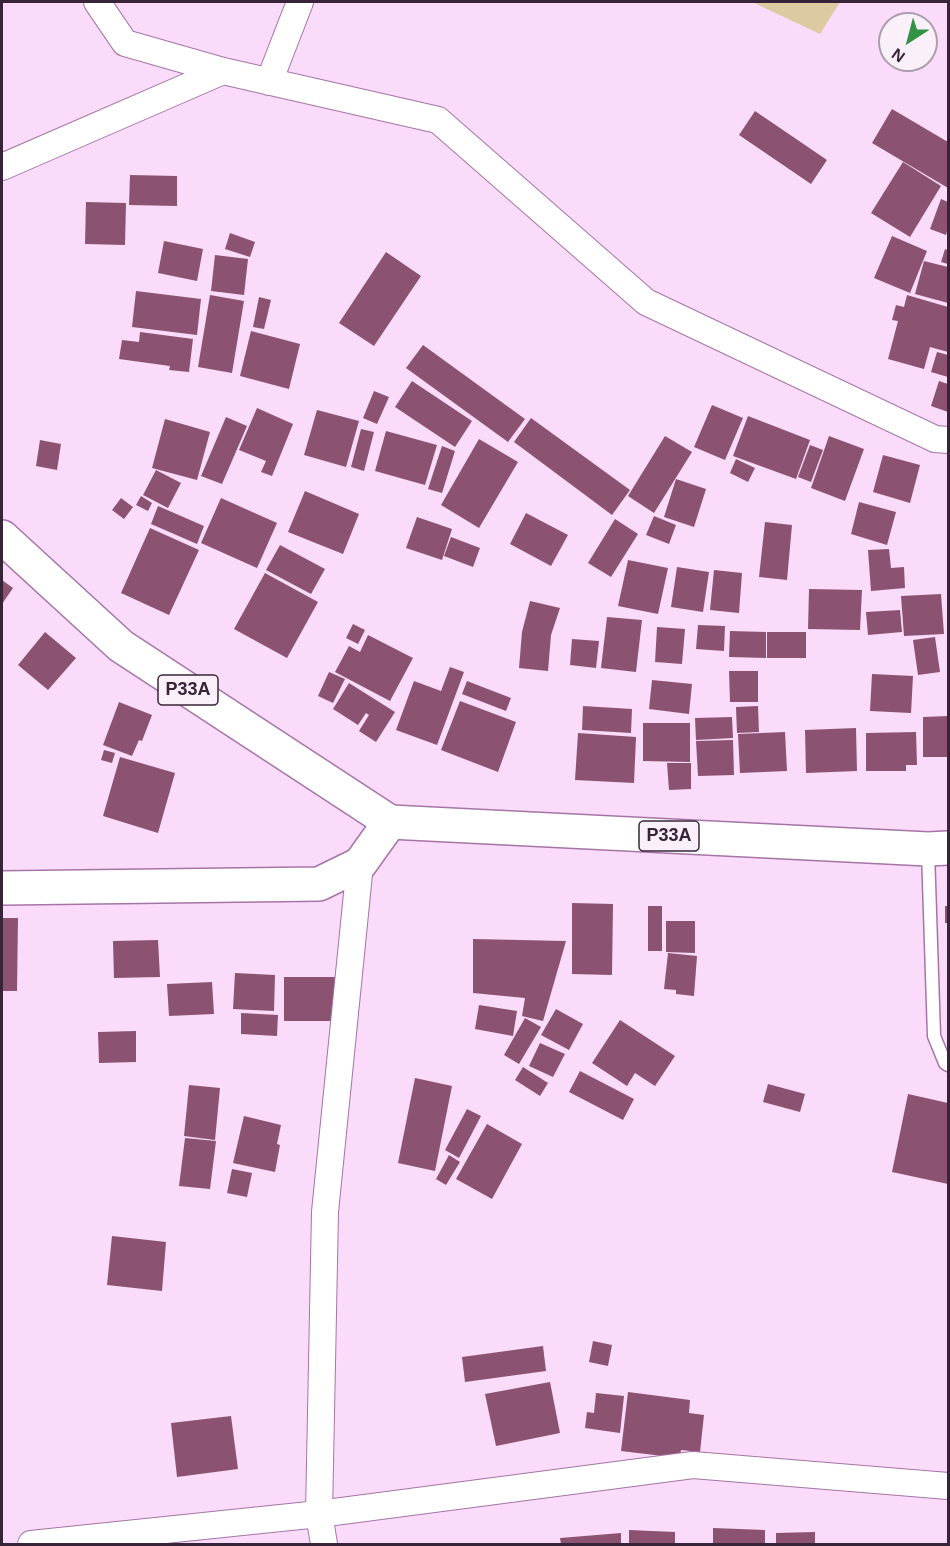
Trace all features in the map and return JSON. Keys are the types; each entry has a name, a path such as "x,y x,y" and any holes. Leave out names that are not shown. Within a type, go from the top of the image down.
{"main road":[{"name":"P33A","path":"2,537 121,646 390,822 938,849"},
{"path":"2,888 319,884 360,864 390,822"}],"street":[{"path":"97,2 125,44 268,82 438,120 646,302 935,439 948,440"},
{"path":"268,82 300,2"},
{"path":"2,167 223,71"},
{"path":"324,1545 319,1514 325,1212 360,864"},
{"path":"31,1545 319,1514 693,1466 948,1486"}],"lane":[{"path":"938,849 934,1036 945,1063 948,1065"}],"shaded area":[{"path":"752,2 840,2 820,34"}],"building":[{"path":"892,109 948,142 948,188 872,143"},
{"path":"755,111 827,160 811,184 739,135"},
{"path":"903,162 941,186 910,237 871,213"},
{"path":"130,175 177,176 177,206 129,205"},
{"path":"941,199 948,202 946,235 930,229"},
{"path":"86,202 126,203 125,245 85,244"},
{"path":"230,233 255,242 250,257 225,249"},
{"path":"892,236 927,251 910,293 874,278"},
{"path":"164,241 203,249 197,281 158,273"},
{"path":"945,249 948,250 948,264 941,262"},
{"path":"386,252 421,276 374,346 339,323"},
{"path":"215,255 248,259 244,295 211,291"},
{"path":"924,261 948,267 948,303 915,294"},
{"path":"136,291 201,299 197,335 132,327"},
{"path":"210,295 244,301 232,373 198,367"},
{"path":"907,295 948,307 948,352 930,347 924,369 888,359 898,321 892,320 896,305 904,307"},
{"path":"259,297 271,300 264,329 253,327"},
{"path":"251,331 300,344 289,389 240,376"},
{"path":"140,332 193,339 189,372 169,370 170,366 119,359 122,340 139,342"},
{"path":"423,345 525,419 508,442 406,368"},
{"path":"937,352 948,355 948,377 931,372"},
{"path":"412,381 472,421 455,447 395,407"},
{"path":"939,381 948,384 948,412 931,406"},
{"path":"374,391 389,397 377,424 363,418"},
{"path":"712,405 743,418 725,460 694,447"},
{"path":"257,408 293,424 272,476 261,472 266,461 239,450"},
{"path":"317,410 359,421 346,467 304,455"},
{"path":"748,416 810,440 796,479 733,456"},
{"path":"226,417 247,426 222,484 201,476"},
{"path":"531,418 630,490 612,515 514,442"},
{"path":"165,419 210,432 197,480 152,468"},
{"path":"361,429 374,432 364,471 351,467"},
{"path":"386,431 437,445 425,485 375,471"},
{"path":"665,436 692,452 654,513 628,496"},
{"path":"829,436 864,449 845,501 811,488"},
{"path":"479,439 518,462 479,528 441,505"},
{"path":"40,440 61,444 57,470 36,466"},
{"path":"810,445 823,450 811,482 798,477"},
{"path":"442,446 455,451 442,493 428,489"},
{"path":"883,455 920,465 910,503 873,492"},
{"path":"736,459 755,468 748,482 730,473"},
{"path":"156,470 181,483 168,508 143,495"},
{"path":"676,479 706,489 694,527 664,517"},
{"path":"305,491 359,514 343,554 288,532"},
{"path":"141,496 152,503 148,511 136,505"},
{"path":"121,498 133,507 124,519 112,510"},
{"path":"221,498 277,523 257,568 201,543"},
{"path":"859,502 896,512 887,545 851,534"},
{"path":"158,506 204,526 197,544 151,524"},
{"path":"526,513 568,535 551,566 510,544"},
{"path":"654,516 676,525 669,544 646,535"},
{"path":"417,517 452,529 442,560 406,548"},
{"path":"615,519 638,534 611,577 588,563"},
{"path":"765,522 792,525 787,580 759,577"},
{"path":"150,528 199,550 169,615 121,593"},
{"path":"451,537 480,548 473,567 444,556"},
{"path":"280,545 325,569 311,594 266,570"},
{"path":"889,549 891,568 904,567 905,588 871,591 868,550"},
{"path":"628,560 668,568 658,614 618,606"},
{"path":"677,567 709,572 703,612 671,607"},
{"path":"714,570 742,573 739,613 710,610"},
{"path":"265,573 318,602 287,658 234,629"},
{"path":"2,580 13,588 2,604"},
{"path":"809,589 862,590 860,630 808,629"},
{"path":"941,594 944,634 904,636 901,596"},
{"path":"530,601 560,608 551,635 548,671 519,668 522,632"},
{"path":"900,610 902,632 868,635 866,612"},
{"path":"607,617 642,620 636,672 601,668"},
{"path":"353,624 365,630 358,644 346,638"},
{"path":"698,625 725,626 724,651 696,649"},
{"path":"657,627 685,629 682,664 655,662"},
{"path":"730,631 766,632 766,658 729,657"},
{"path":"45,632 76,658 48,690 18,665"},
{"path":"767,632 806,632 806,658 767,658"},
{"path":"368,635 413,658 390,701 335,672 349,646 360,652"},
{"path":"935,637 940,672 918,675 913,640"},
{"path":"572,639 599,641 596,668 570,665"},
{"path":"450,667 464,672 437,745 396,730 414,681 441,691"},
{"path":"729,671 758,671 758,702 730,702"},
{"path":"329,672 345,679 333,703 318,696"},
{"path":"872,674 913,676 911,713 870,711"},
{"path":"652,680 692,684 689,714 649,709"},
{"path":"467,681 511,698 506,711 462,694"},
{"path":"349,683 395,712 376,742 359,731 369,715 366,713 358,725 333,709"},
{"path":"460,701 516,722 498,772 441,750"},
{"path":"119,702 152,715 142,741 139,740 132,756 103,745"},
{"path":"583,706 632,709 631,733 582,730"},
{"path":"758,706 759,732 737,733 736,707"},
{"path":"948,716 948,757 923,757 923,717"},
{"path":"732,717 733,738 696,740 695,718"},
{"path":"643,723 690,723 690,762 643,761"},
{"path":"856,728 857,771 806,773 805,730"},
{"path":"785,732 787,771 740,773 738,734"},
{"path":"916,732 917,765 906,765 906,771 866,771 866,733"},
{"path":"578,733 636,737 634,783 575,780"},
{"path":"733,740 734,775 698,776 696,741"},
{"path":"104,750 115,753 112,763 101,760"},
{"path":"120,757 175,773 158,833 103,816"},
{"path":"667,763 691,763 691,789 669,790"},
{"path":"572,903 613,904 612,975 572,974"},
{"path":"648,906 662,906 662,951 648,951"},
{"path":"945,906 948,906 948,923 945,923"},
{"path":"2,918 18,918 17,991 2,991"},
{"path":"666,921 695,921 695,953 666,952"},
{"path":"473,939 566,941 543,1021 522,1016 525,998 473,993"},
{"path":"158,940 160,977 114,978 113,941"},
{"path":"668,953 697,956 694,996 676,994 676,990 664,989"},
{"path":"235,973 275,975 274,1011 233,1009"},
{"path":"284,977 338,977 339,1021 284,1021"},
{"path":"212,982 214,1014 169,1016 167,984"},
{"path":"479,1005 517,1011 513,1036 475,1029"},
{"path":"556,1009 583,1024 569,1050 541,1035"},
{"path":"241,1013 278,1015 277,1036 241,1034"},
{"path":"525,1018 541,1027 519,1064 504,1055"},
{"path":"620,1020 675,1056 655,1086 635,1073 627,1086 592,1063"},
{"path":"136,1031 136,1062 99,1063 98,1032"},
{"path":"540,1043 565,1054 553,1077 529,1066"},
{"path":"523,1067 548,1083 540,1096 515,1080"},
{"path":"580,1071 634,1099 623,1120 569,1092"},
{"path":"415,1078 452,1086 435,1171 398,1163"},
{"path":"768,1084 805,1094 800,1112 763,1102"},
{"path":"189,1085 220,1088 215,1140 184,1136"},
{"path":"908,1094 948,1103 948,1184 892,1172"},
{"path":"467,1109 481,1116 459,1158 445,1150"},
{"path":"244,1116 281,1125 275,1172 233,1163"},
{"path":"487,1124 522,1144 492,1199 456,1179"},
{"path":"185,1138 216,1141 210,1189 179,1186"},
{"path":"449,1155 460,1162 446,1185 436,1179"},
{"path":"232,1169 252,1173 247,1197 227,1193"},
{"path":"112,1236 166,1242 162,1291 107,1285"},
{"path":"593,1341 612,1345 608,1366 589,1362"},
{"path":"543,1346 546,1371 465,1382 462,1357"},
{"path":"550,1382 560,1433 496,1446 485,1394"},
{"path":"628,1392 690,1400 689,1413 704,1415 700,1452 681,1450 680,1458 621,1451"},
{"path":"596,1393 624,1396 620,1433 585,1428 587,1412 594,1413"},
{"path":"231,1416 238,1469 177,1477 171,1423"},
{"path":"713,1528 765,1530 765,1544 713,1544"},
{"path":"629,1530 675,1532 675,1544 629,1544"},
{"path":"815,1532 815,1544 776,1544 776,1533"},
{"path":"621,1533 621,1544 561,1544 560,1538"}]}
